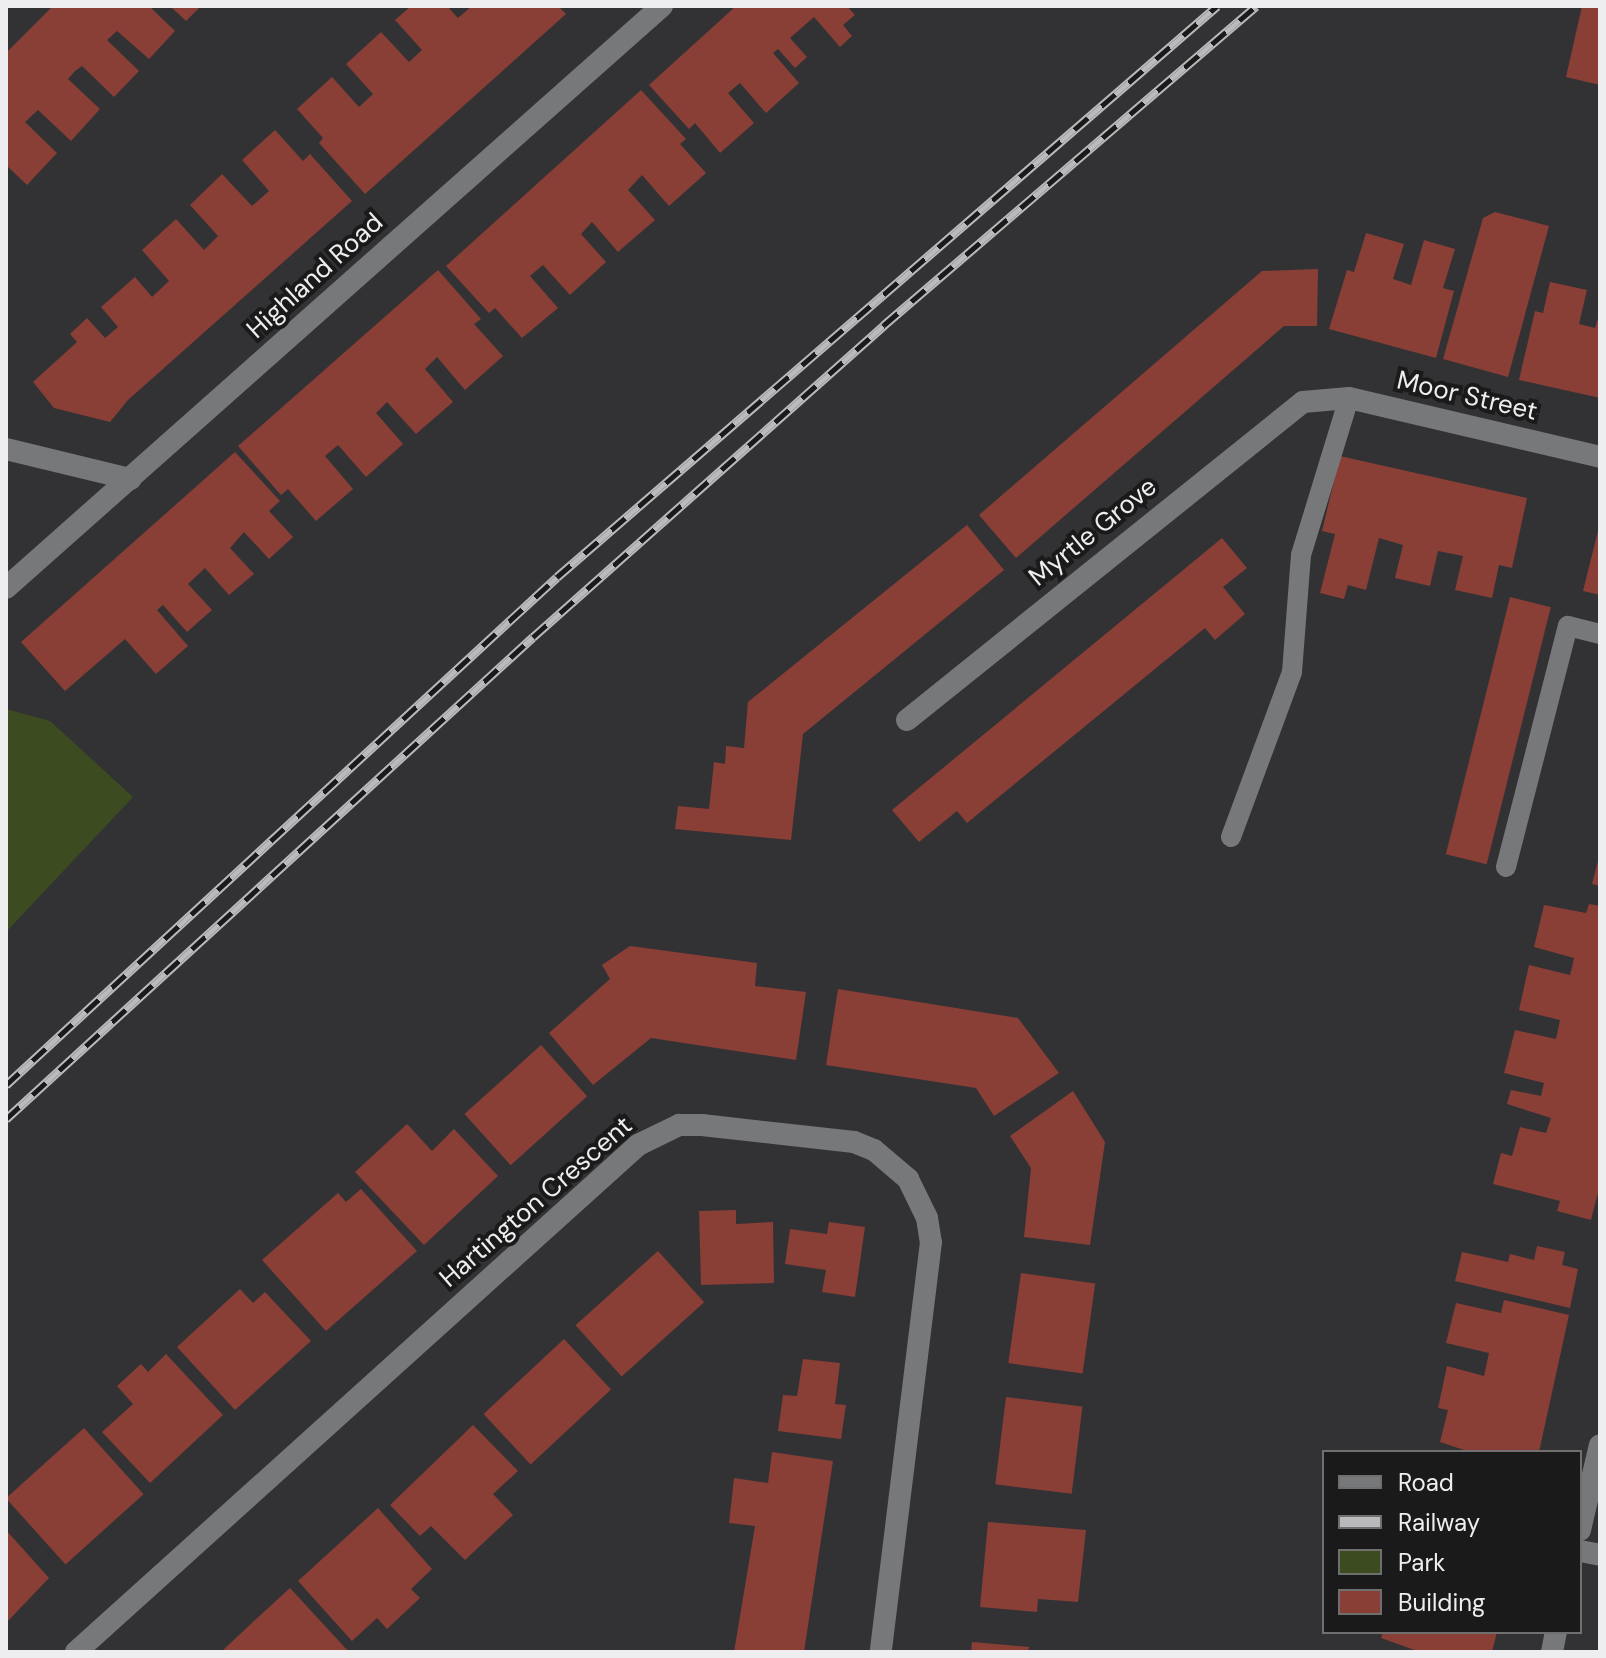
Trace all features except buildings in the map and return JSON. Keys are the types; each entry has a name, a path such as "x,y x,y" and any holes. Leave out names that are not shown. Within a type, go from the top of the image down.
{"street":[{"name":"Highland Road","path":"6,588 662,6"},
{"name":"Moor Street","path":"1320,399 1349,398 1600,457"},
{"name":"Myrtle Grove","path":"907,720 1287,410 1320,399"},
{"path":"6,449 130,479"},
{"name":"Hartington Crescent","path":"76,1652 638,1145 679,1125 702,1125 854,1142 874,1150 908,1179 927,1218 931,1242 881,1652"},
{"path":"1582,1522 1600,1445"}],"lane":[{"path":"1231,837 1292,672 1301,555 1349,398"},
{"path":"1506,867 1568,626 1600,634"}],"green space":[{"path":"6,709 50,721 133,797 6,932"}],"railway":[{"path":"6,1085 557,577 1217,6"},
{"path":"6,1119 533,637 884,325 1256,6"}]}
